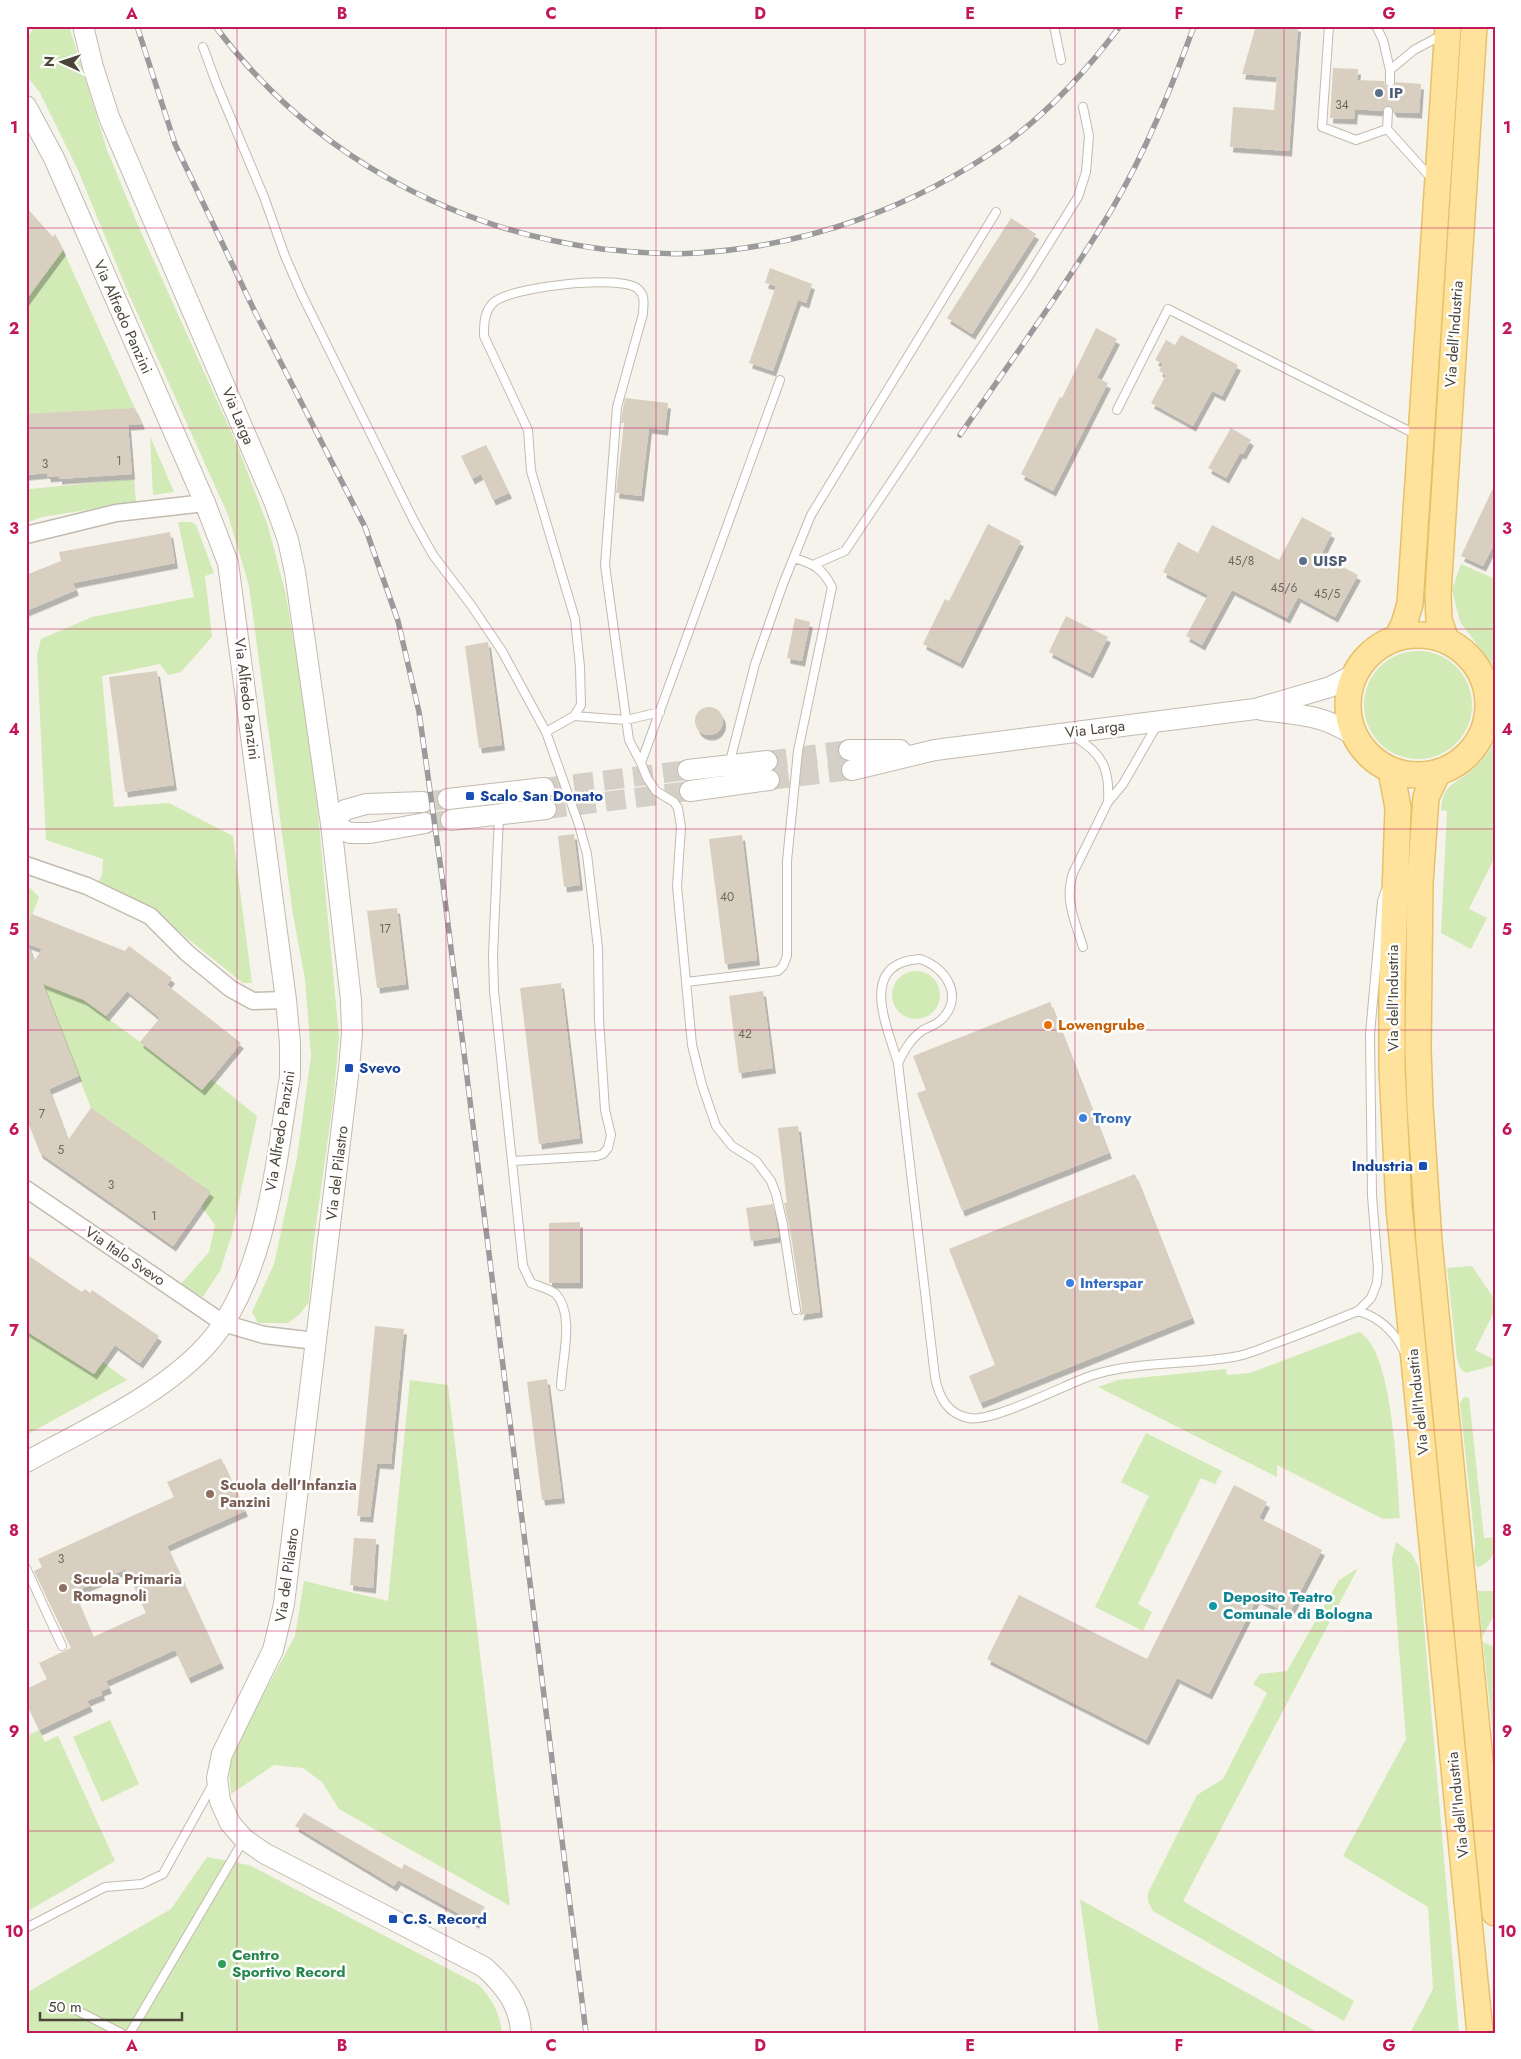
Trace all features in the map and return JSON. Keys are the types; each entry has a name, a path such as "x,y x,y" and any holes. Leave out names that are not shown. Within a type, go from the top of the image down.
{"main road":[{"name":"Via dell'Industria","path":"1446,640 1440,620 1438,593 1474,26"},
{"name":"Via dell'Industria","path":"1397,638 1404,624 1410,604 1448,29"},
{"path":"1422,634 1446,640 1470,658 1490,686 1487,717 1488,729 1464,757 1452,766 1438,772 1414,775 1391,770 1376,762 1364,750 1355,736 1349,720 1350,688 1355,674 1368,655 1376,648 1397,638 1422,634"},
{"name":"Via dell'Industria","path":"1391,770 1398,808 1392,984 1395,1144 1399,1207 1480,2033"},
{"name":"Via dell'Industria","path":"1438,772 1426,798 1420,883 1418,1020 1420,1106 1427,1220 1495,1912"}],"street":[{"name":"Via Larga","path":"83,26 93,67 109,117 274,501 288,540 295,572 331,824"},
{"name":"Via Alfredo Panzini","path":"26,106 54,158 205,503 228,563 286,1000 290,1043 290,1077 263,1228 246,1278 223,1323 212,1340 173,1376 100,1421 26,1462"},
{"path":"26,534 116,513 205,503"},
{"name":"Via Larga","path":"851,760 1255,709 1330,688 1355,674"},
{"name":"Via Larga","path":"1255,709 1322,718 1355,736"},
{"path":"688,770 729,765 768,771 690,791"},
{"path":"448,799 544,788"},
{"path":"423,802 366,804 345,810 331,824 350,833 370,833 425,823"},
{"path":"451,820 546,809"},
{"name":"Via del Pilastro","path":"331,824 351,1000 352,1034 316,1345 280,1627 273,1650 222,1754 216,1778 220,1801 230,1823 244,1839 264,1853 484,1967 501,1982 512,1999 520,2019 521,2033"},
{"path":"26,864 87,886 150,916 187,953 231,989 253,1001 286,1000"},
{"name":"Via Italo Svevo","path":"26,1189 223,1323"},
{"path":"223,1323 264,1335 316,1345"}],"lane":[{"path":"1054,26 1061,60"},
{"path":"1330,26 1322,127 1356,140 1387,129"},
{"path":"1376,26 1390,70 1390,82"},
{"path":"1390,70 1414,50 1448,29"},
{"path":"203,47 296,280 414,522 433,555 471,605 502,651 546,732 579,825 587,854 598,948 599,1018 605,1110 611,1135 608,1148 603,1154 597,1156 512,1161"},
{"path":"815,564 845,551 1025,282 1078,197 1086,172 1089,136 1083,107"},
{"path":"1388,111 1387,129 1438,186"},
{"path":"729,765 755,664 783,584 811,514 996,212"},
{"path":"546,732 574,716 581,704 580,667 575,619 531,471 528,430 484,336 484,324 487,312 494,302 530,290 582,282 628,285 638,289 644,299 643,314 616,407 605,565 629,740 647,778 656,791 674,802 678,808 681,827 677,886 692,1045 702,1085 716,1126 732,1146 756,1161 771,1181 783,1226 796,1310"},
{"path":"1117,410 1168,309 1421,437"},
{"path":"641,762 780,380"},
{"path":"686,982 778,971 783,966 787,956 787,861 798,751 832,587 827,577 815,564 794,558"},
{"path":"574,716 626,720 660,712"},
{"path":"1083,947 1070,904 1069,885 1073,873 1108,802 1123,784 1159,721"},
{"path":"1069,733 1088,744 1102,760 1109,784 1108,802"},
{"path":"499,814 493,955 494,991 523,1266 530,1283 554,1293 563,1305 567,1326 561,1386"},
{"path":"898,1063 914,1037 940,1021 950,1006 949,981 942,971 932,963 920,959 908,960 896,965 887,973 881,984 880,997 898,1063 935,1377 938,1392 944,1404 953,1412 970,1418 990,1417 1091,1376 1108,1371 1216,1360 1246,1354 1358,1311 1371,1298 1377,1283 1378,1269 1372,1196 1370,1034 1382,901 1396,854"},
{"path":"1358,1311 1379,1320 1393,1334 1402,1346 1416,1377"},
{"path":"26,1568 62,1646"},
{"path":"26,1928 105,1887 142,1884 163,1874 216,1778"},
{"path":"130,2033 244,1839"},
{"path":"78,2011 121,2033"}],"green space":[{"path":"35,26 69,26 107,150 140,230 237,445 268,526 286,595 317,804 339,1036 334,1094 313,1247 309,1302 299,1315 288,1323 258,1323 252,1312 274,1264 297,1158 311,1056 305,979 293,915 249,586 228,515 127,290 77,168 40,93 26,75 26,40"},
{"path":"55,234 142,424 26,432 26,273"},
{"path":"150,436 174,492 153,495"},
{"path":"134,479 136,502 42,517 26,523 26,491 29,489"},
{"path":"178,522 191,522 196,525 214,573 205,576 212,637 181,672 168,675 160,664 102,676 114,807 169,803 233,836 252,983 243,983 153,911 97,885 102,875 103,859 46,840 37,655 41,639 92,617 194,597"},
{"path":"1461,564 1495,579 1495,668 1460,622 1452,590"},
{"path":"1418,651 1439,655 1456,667 1468,684 1472,705 1468,726 1456,743 1439,755 1418,759 1397,755 1380,743 1368,726 1364,705 1368,684 1380,667 1397,655"},
{"path":"1495,742 1495,857 1469,909 1487,918 1471,949 1441,933 1447,811 1441,810 1442,801 1450,786 1475,767"},
{"path":"30,888 39,897 26,931 26,890"},
{"path":"911,971 921,971 933,978 940,990 940,1000 933,1012 921,1019 911,1019 903,1015 896,1008 892,1000 892,990 896,982 903,975"},
{"path":"26,973 98,989 116,1004 106,1017 140,1042 150,1030 257,1116 232,1234 220,1271 203,1297 181,1284 209,1252 215,1225 201,1206 80,1123 91,1108 79,1077 65,1082"},
{"path":"1472,1266 1495,1300 1495,1310 1475,1350 1495,1360 1495,1365 1466,1373 1460,1368 1457,1359 1447,1268"},
{"path":"26,1317 77,1343 127,1380 26,1435"},
{"path":"1359,1332 1371,1344 1380,1363 1387,1389 1395,1447 1400,1518 1383,1519 1277,1465 1277,1477 1098,1387 1118,1380 1226,1369 1227,1375 1250,1373"},
{"path":"410,1380 448,1385 510,1906 339,1809 322,1782 303,1768 274,1765 231,1794 229,1765 257,1706 295,1636 304,1581 388,1601"},
{"path":"1464,1397 1469,1398 1484,1538 1495,1537 1493,1555 1479,1567 1476,1566 1474,1556 1475,1543 1460,1403"},
{"path":"1146,1433 1222,1471 1215,1484 1201,1478 1138,1604 1152,1612 1143,1631 1095,1607 1149,1496 1121,1482"},
{"path":"1396,1542 1411,1553 1419,1568 1459,2033 1410,2033 1433,1989 1428,1907 1343,1856 1406,1739 1392,1559"},
{"path":"1358,1568 1183,1901 1354,2001 1344,2021 1153,1911 1148,1901 1148,1893 1197,1795 1223,1779 1267,1693 1253,1684 1260,1674 1287,1671 1339,1580"},
{"path":"1478,1591 1495,1591 1495,1614 1482,1637"},
{"path":"1483,1642 1495,1647 1495,1755"},
{"path":"110,1720 139,1784 102,1802 73,1737"},
{"path":"39,1730 45,1742 58,1736 115,1861 26,1912 26,1736"},
{"name":"Centro Sportivo Record","path":"207,1857 249,1865 479,1985 495,2007 502,2033 26,2033 26,1993 171,1909"},
{"path":"1081,1900 1319,2033 1099,2033"}],"building":[{"path":"1256,26 1298,26 1289,151 1230,147 1233,107 1274,110 1277,77 1242,74"},
{"path":"1333,68 1358,69 1357,80 1384,81 1385,85 1390,88 1396,82 1421,84 1419,113 1394,112 1388,105 1382,111 1355,109 1354,119 1330,118"},
{"path":"26,207 53,237 55,234 63,250 26,300"},
{"path":"1011,218 1036,234 972,334 947,318"},
{"path":"770,268 812,284 806,303 798,300 773,371 749,363 776,286 765,283"},
{"path":"1096,328 1117,339 1097,378 1108,383 1053,491 1021,474 1060,397 1062,398"},
{"path":"1181,335 1238,365 1222,396 1212,391 1193,426 1151,403 1166,375 1159,371 1163,364 1155,360 1166,340 1175,345"},
{"path":"625,398 668,403 665,430 649,428 641,496 616,493 624,423 621,423"},
{"path":"135,408 142,424 128,425 132,474 59,479 59,476 48,477 47,473 26,475 26,414"},
{"path":"1231,428 1251,440 1243,454 1240,453 1226,478 1208,468"},
{"path":"486,445 509,493 493,500 481,474 472,479 461,456"},
{"path":"1495,484 1495,542 1483,566 1461,556"},
{"path":"1302,517 1332,533 1321,555 1358,575 1335,617 1298,597 1287,618 1232,590 1202,645 1186,636 1208,595 1163,572 1178,542 1198,553 1212,525 1279,560"},
{"path":"988,524 1021,541 960,663 923,644 945,599 949,601"},
{"path":"170,532 175,563 73,583 76,590 26,611 26,575 61,561 59,552"},
{"path":"1066,616 1108,637 1090,673 1049,652"},
{"path":"795,618 810,622 802,661 787,658"},
{"path":"488,642 502,745 479,748 465,646"},
{"path":"157,671 174,785 125,792 109,677"},
{"path":"709,707 719,711 723,721 719,731 709,735 699,731 695,721 699,711"},
{"path":"574,834 580,885 564,887 558,836"},
{"path":"742,835 757,960 725,964 709,839"},
{"path":"397,908 406,984 377,988 367,911"},
{"path":"32,914 125,951 129,946 172,978 167,985 241,1043 202,1090 140,1042 160,1018 127,991 106,1016 84,1000 43,984 79,1076 49,1089 68,1140 91,1108 211,1192 173,1246 40,1153 26,1117 26,927","holes":["28,944 42,949 34,961"]},
{"path":"561,983 580,1138 539,1144 520,988"},
{"path":"763,991 773,1068 739,1073 729,996"},
{"path":"1050,1002 1109,1153 962,1211 917,1093 926,1090 913,1056"},
{"path":"798,1126 820,1312 800,1315 802,1309 784,1203 787,1203 778,1128"},
{"name":"Interspar","path":"1135,1174 1192,1318 980,1403 969,1376 995,1365 949,1249"},
{"path":"773,1204 779,1237 751,1241 746,1208"},
{"path":"580,1222 580,1283 549,1283 549,1223"},
{"path":"26,1254 82,1292 85,1289 90,1293 92,1290 159,1336 140,1363 115,1345 94,1374 26,1331"},
{"path":"375,1326 404,1329 391,1464 377,1463 370,1517 357,1516"},
{"path":"547,1379 562,1498 542,1500 527,1382"},
{"path":"221,1458 245,1511 167,1546 221,1663 188,1678 175,1650 106,1681 109,1688 101,1691 102,1695 87,1701 90,1706 39,1730 26,1703 26,1689 47,1679 39,1663 71,1648 34,1571 42,1567 38,1559 174,1497 167,1482","holes":["126,1569 146,1613 93,1637 74,1592"]},
{"name":"Deposito Teatro Comunale di Bologna","path":"1234,1485 1267,1502 1259,1518 1322,1550 1289,1614 1257,1598 1209,1694 1177,1678 1146,1740 987,1659 1019,1595 1147,1659"},
{"path":"354,1538 376,1539 373,1588 350,1585"},
{"path":"304,1813 402,1869 404,1864 485,1907 476,1923 398,1880 394,1886 295,1826"}],"tunnel":[{"path":"767,761 849,750"},
{"path":"544,788 688,770"},
{"path":"769,780 852,770"},
{"path":"546,809 690,791"},
{"path":"423,802 448,799"},
{"path":"425,823 451,820"}],"railway":[{"path":"137,26 175,144 255,312 365,527 398,621 419,712 443,884 586,2033"},
{"path":"215,26 252,71 293,111 338,146 386,177 436,203 490,223 545,239 602,249 673,254 738,249 820,232 898,204 935,186 971,166 1022,131 1068,89 1120,26"},
{"path":"960,435 1057,295 1112,209 1136,165 1157,119 1194,26"}],"place":[{"name":"IP","path":"1379,93"},
{"name":"UISP","path":"1303,561"},
{"name":"Scalo San Donato","path":"470,796"},
{"name":"Lowengrube","path":"1048,1025"},
{"name":"Svevo","path":"349,1068"},
{"name":"Trony","path":"1083,1118"},
{"name":"Industria","path":"1423,1166"},
{"name":"Interspar","path":"1070,1283"},
{"name":"Scuola dell'Infanzia Panzini","path":"210,1494"},
{"name":"Scuola Primaria Romagnoli","path":"63,1588"},
{"name":"Deposito Teatro Comunale di Bologna","path":"1213,1606"},
{"name":"C.S. Record","path":"393,1919"},
{"name":"Centro Sportivo Record","path":"222,1964"}]}
